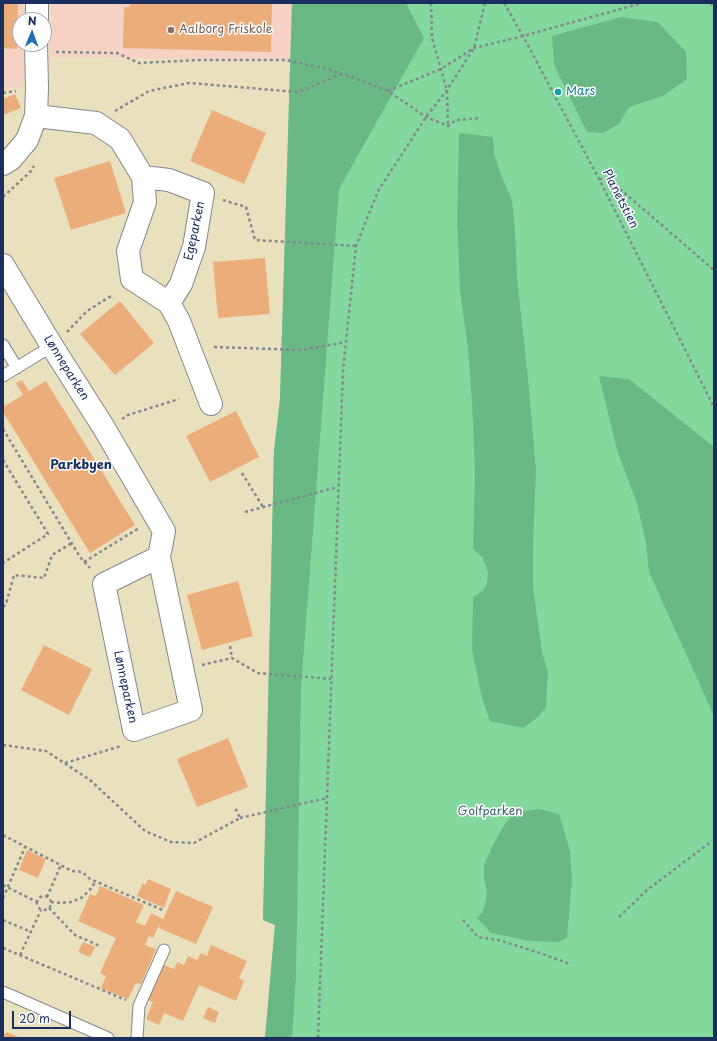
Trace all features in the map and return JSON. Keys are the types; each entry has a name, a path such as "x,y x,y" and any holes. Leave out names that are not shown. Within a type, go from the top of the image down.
{"street":[{"path":"3,164 11,159 27,140 36,116 36,52"},
{"path":"36,116 96,123 120,139 143,177 145,202 128,251 132,279 169,303 179,321 211,404"},
{"name":"Egeparken","path":"143,177 169,180 203,193 194,247 182,284 169,303"},
{"name":"Lønneparken","path":"3,265 104,428 164,530 158,557 191,710 134,730 104,584"},
{"path":"104,584 158,557"}],"lane":[{"path":"3,345 17,368"},
{"path":"3,376 52,346"},
{"path":"137,1038 138,1006 164,950"},
{"path":"3,992 108,1038"}],"path":[{"path":"431,3 432,38 447,90 448,126"},
{"path":"318,1038 343,371 356,246 378,192 426,117 447,90 474,48 486,3"},
{"name":"Planetstien","path":"504,3 524,36 599,179 714,407"},
{"path":"388,91 441,69 474,48 524,36 642,3"},
{"path":"710,3 714,7"},
{"path":"52,49 117,53 139,62 286,60 331,70 388,91 426,117 448,126"},
{"path":"96,123 149,91 189,83 298,92 341,74"},
{"path":"448,126 456,120 480,118"},
{"path":"599,179 604,179 614,184 714,270"},
{"path":"203,193 246,207 255,240 356,246"},
{"path":"52,346 87,312 111,296"},
{"path":"214,347 302,350 346,342"},
{"path":"104,428 128,415 179,399"},
{"path":"3,429 84,562 104,584"},
{"path":"3,460 48,534 3,563"},
{"path":"242,473 263,507"},
{"path":"245,512 338,487"},
{"path":"84,562 144,525"},
{"path":"3,607 6,604 14,575 44,578 52,555 72,543"},
{"path":"230,646 232,658"},
{"path":"182,669 232,658 258,673 331,680"},
{"path":"64,763 122,746 134,730"},
{"path":"3,745 46,751 90,780 145,831 171,842 194,843 240,818 327,798"},
{"path":"235,808 240,818"},
{"path":"3,835 72,871 82,872 90,879 165,911"},
{"path":"619,917 647,890 712,841"},
{"path":"3,898 25,847"},
{"path":"47,896 61,865"},
{"path":"51,902 66,903 81,898 89,891 96,881"},
{"path":"3,885 37,902"},
{"path":"47,896 40,897 37,902 37,906 41,910 45,911 49,908 51,902"},
{"path":"47,896 51,902"},
{"path":"49,908 75,935 100,946"},
{"path":"20,955 41,910"},
{"path":"3,920 31,932"},
{"path":"463,920 478,938 498,940 570,964"},
{"path":"3,948 138,1006"}],"shaded area":[{"path":"3,3 23,3 23,12 12,12 12,52 23,52 23,82 22,86 3,90"},
{"name":"Aalborg Friskole","path":"51,3 292,3 290,60 50,57 50,52 52,52"}],"green space":[{"name":"Golfparken","path":"292,3 714,3 714,1038 265,1038 275,925 263,920 274,451 280,399"},
{"path":"292,3 406,3 424,38 339,189 301,688 296,976 292,1038 265,1038 275,925 263,920 274,451 280,399"},
{"path":"621,17 658,22 686,52 687,79 663,96 629,107 619,124 603,133 587,132 554,65 552,36"},
{"path":"459,133 493,137 494,153 512,200 517,278 536,470 533,587 542,653 548,671 546,707 538,717 523,728 490,721 482,698 472,649 473,597 483,591 487,583 488,572 482,557 473,549 475,472 472,402 468,349 460,290 457,221"},
{"path":"599,376 629,379 714,447 714,716 649,572 646,543 637,504 617,450"},
{"path":"539,809 559,814 570,851 572,879 567,938 558,942 530,941 491,933 477,918 482,913 485,904 487,893 484,878 484,865 493,845 505,824 515,812"}],"building":[{"path":"3,3 18,3 18,12 12,12 12,49 3,48"},
{"path":"130,3 272,3 271,52 123,48 124,7 130,7"},
{"path":"15,94 21,108 3,115 3,99"},
{"path":"212,110 266,133 244,184 190,161"},
{"path":"110,161 126,213 71,230 54,178"},
{"path":"265,258 270,314 218,318 213,262"},
{"path":"120,301 154,343 115,375 80,334"},
{"path":"22,380 29,391 46,381 135,525 90,553 3,412 3,407 23,395 16,383"},
{"path":"236,411 259,457 210,482 186,436"},
{"path":"238,581 253,636 202,650 187,595"},
{"path":"44,645 92,669 69,715 21,690"},
{"path":"228,738 248,787 197,807 177,759"},
{"path":"27,850 46,859 38,878 19,870"},
{"path":"148,879 171,889 164,908 137,896 143,883 145,885"},
{"path":"100,886 144,905 136,922 145,926 151,913 163,919 176,891 213,907 196,944 159,928 159,925 153,938 149,936 145,945 156,949 141,984 136,983 128,999 101,988 106,976 100,973 116,938 78,921 90,894 96,896"},
{"path":"83,942 95,947 90,957 78,952"},
{"path":"211,945 247,961 239,978 244,981 236,1001 199,985 183,1021 164,1013 159,1025 146,1019 153,1002 148,1000 164,965 174,969 177,962 184,965 188,956 197,960 201,953 207,956"},
{"path":"208,1007 219,1012 215,1023 203,1018"},
{"path":"7,1032 21,1038 3,1038 3,1033 6,1034"}],"place":[{"name":"Aalborg Friskole","path":"171,30"},
{"name":"Mars","path":"558,92"}],"district":[{"name":"Parkbyen","path":"81,465"}]}
